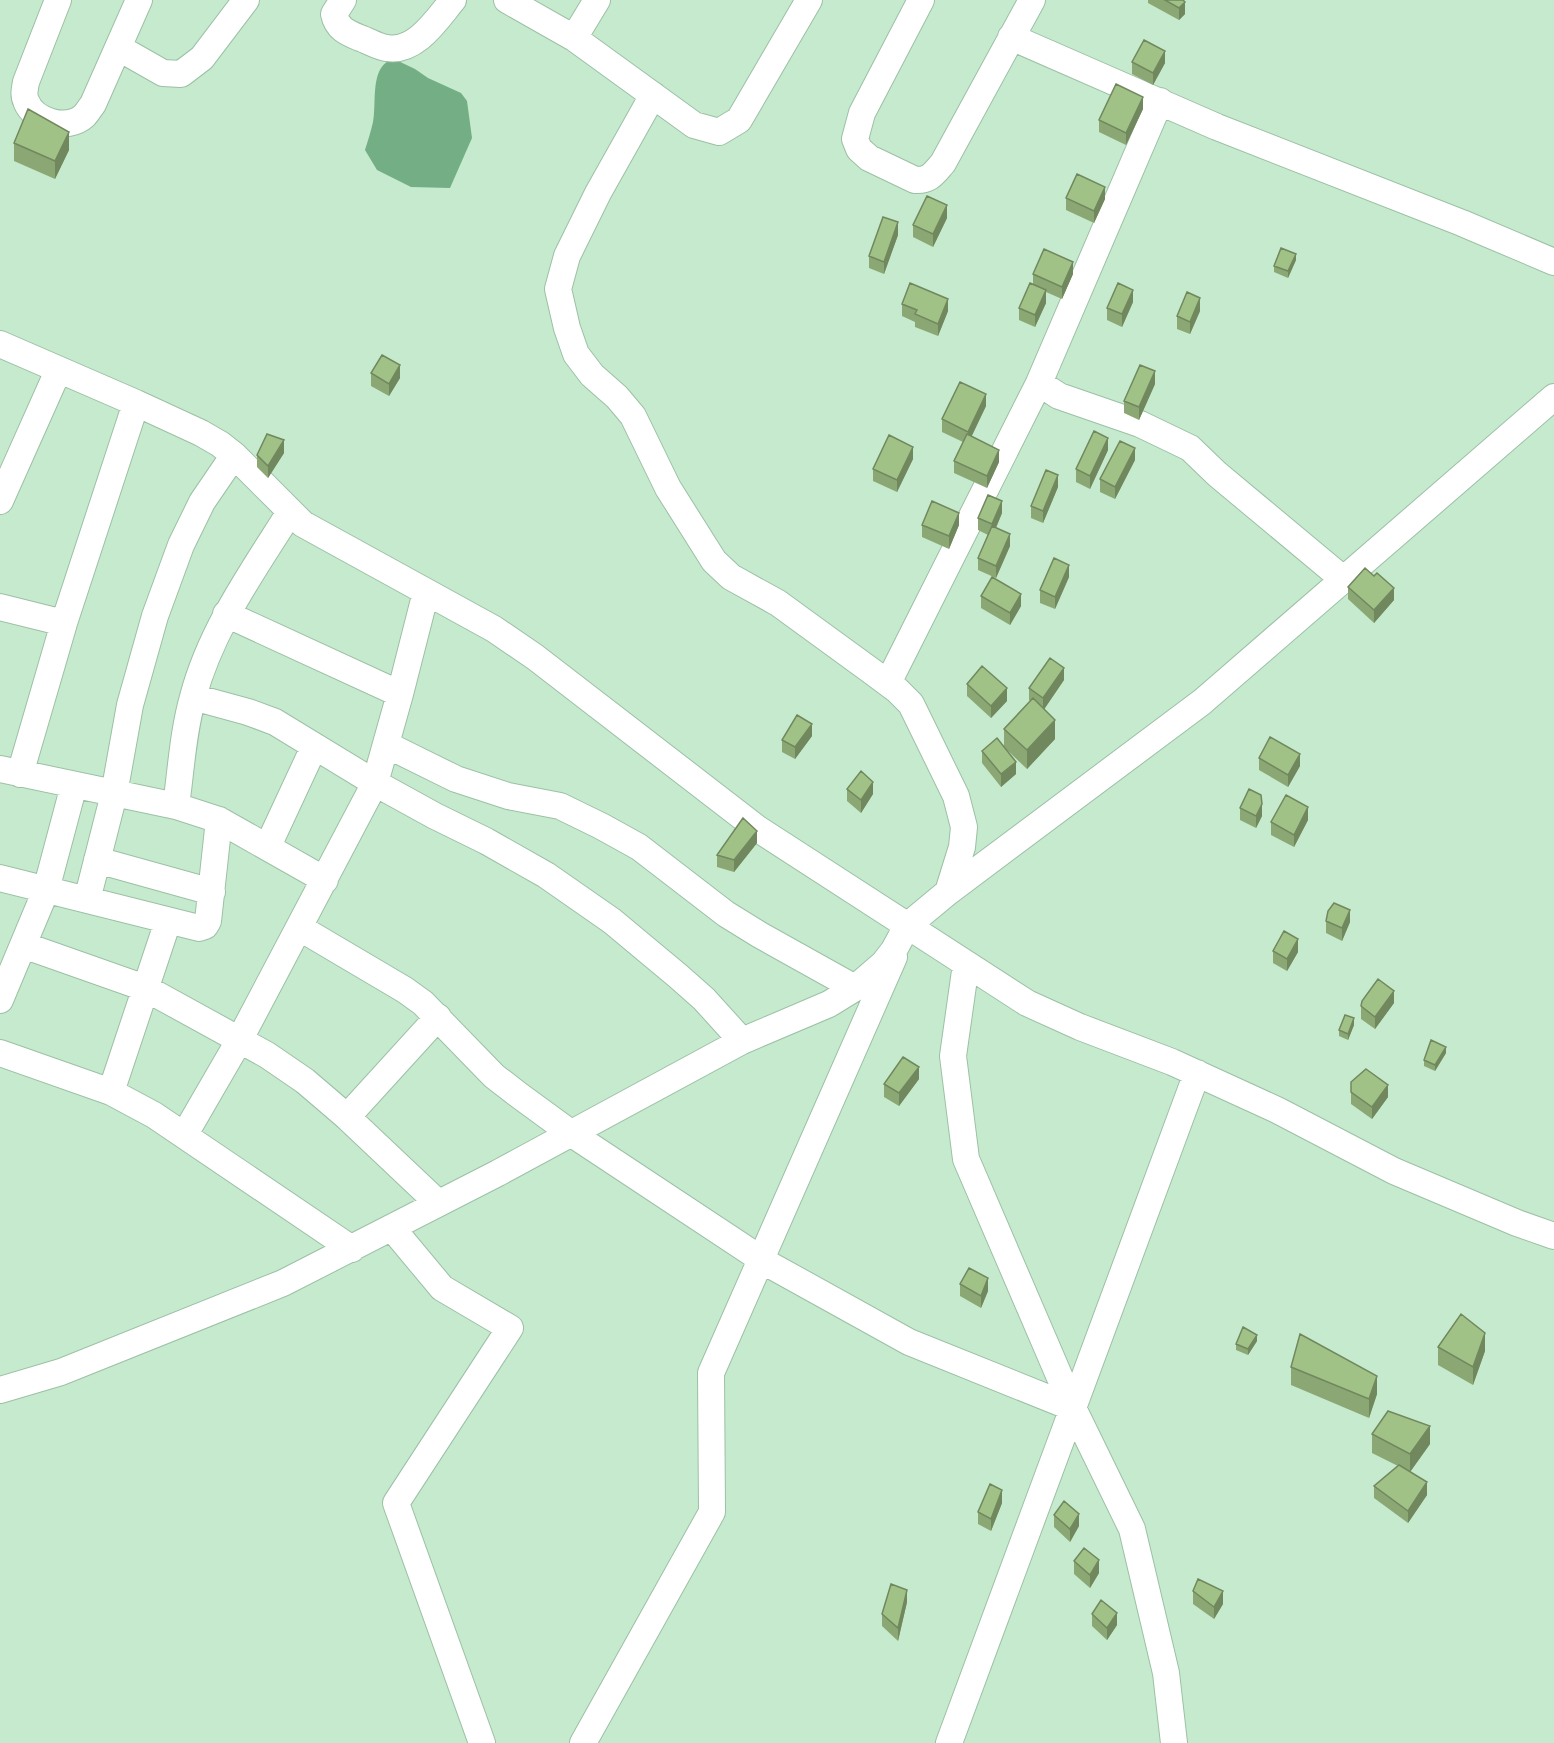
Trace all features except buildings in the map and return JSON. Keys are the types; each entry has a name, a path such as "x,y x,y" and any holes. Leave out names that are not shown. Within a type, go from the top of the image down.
{"street":[{"path":"58,0 26,82 24,93 26,103 35,114 48,122 66,124 83,117 93,104 139,0"},
{"path":"119,48 163,73 181,74 202,58 246,0"},
{"path":"343,0 334,15 340,27 349,34 387,48 399,48 413,42 424,33 453,0"},
{"path":"507,0 574,38 694,124 719,132 739,120 809,0"},
{"path":"574,38 597,0"},
{"path":"921,0 862,113 855,138 858,149 868,158 915,180 930,178 943,163 1032,0"},
{"path":"1011,37 1217,126 1554,262"},
{"path":"653,95 597,193 567,256 558,289 576,354 592,375 617,397 633,416 668,488 714,561 731,577 778,603 888,683 911,704 956,796 964,827 962,848 948,892"},
{"path":"888,683 1040,383 1160,101"},
{"path":"0,344 201,433 234,455 290,512 317,532 494,628 758,829 1027,1003 1197,1073 1277,1110 1394,1171 1517,1223 1554,1236"},
{"path":"0,501 58,371"},
{"path":"1040,383 1059,396 1140,424 1190,448 1217,474 1344,579"},
{"path":"0,1390 61,1372 284,1283 572,1134 742,1041 829,1004 855,988 884,963 907,926 948,892 1202,702 1554,397"},
{"path":"136,404 64,623 10,771 176,806 219,820 325,880"},
{"path":"87,900 114,794 130,705 155,616 181,545 196,513 234,455"},
{"path":"176,806 185,733 193,697 226,614 290,512"},
{"path":"185,1134 240,1039 375,783 426,592"},
{"path":"0,607 64,623"},
{"path":"226,614 400,694"},
{"path":"193,697 275,722 375,783 546,875 612,921 704,999 742,1041"},
{"path":"387,745 456,779 508,796 560,807 601,826 639,847 726,914 855,988"},
{"path":"268,846 314,747"},
{"path":"0,1000 46,890 74,785"},
{"path":"0,878 191,927 205,926 208,921 212,892 219,820"},
{"path":"97,860 212,892"},
{"path":"111,1092 168,921"},
{"path":"583,1743 712,1512 711,1374 907,926"},
{"path":"300,928 405,990 438,1017 494,1076 572,1134 762,1260 909,1342 1073,1408"},
{"path":"23,945 145,988 240,1039 305,1081 347,1117 438,1203"},
{"path":"966,964 953,1056 966,1159 1073,1408 1132,1529 1166,1673 1174,1743"},
{"path":"347,1117 438,1017"},
{"path":"0,1053 111,1092 154,1115 352,1249"},
{"path":"949,1743 1197,1073"},
{"path":"392,1228 442,1288 510,1328 396,1503 482,1743"}],"shaded area":[{"path":"394,59 461,93 467,101 472,138 450,188 411,187 377,170 365,150 373,122 377,76 386,63"}]}
